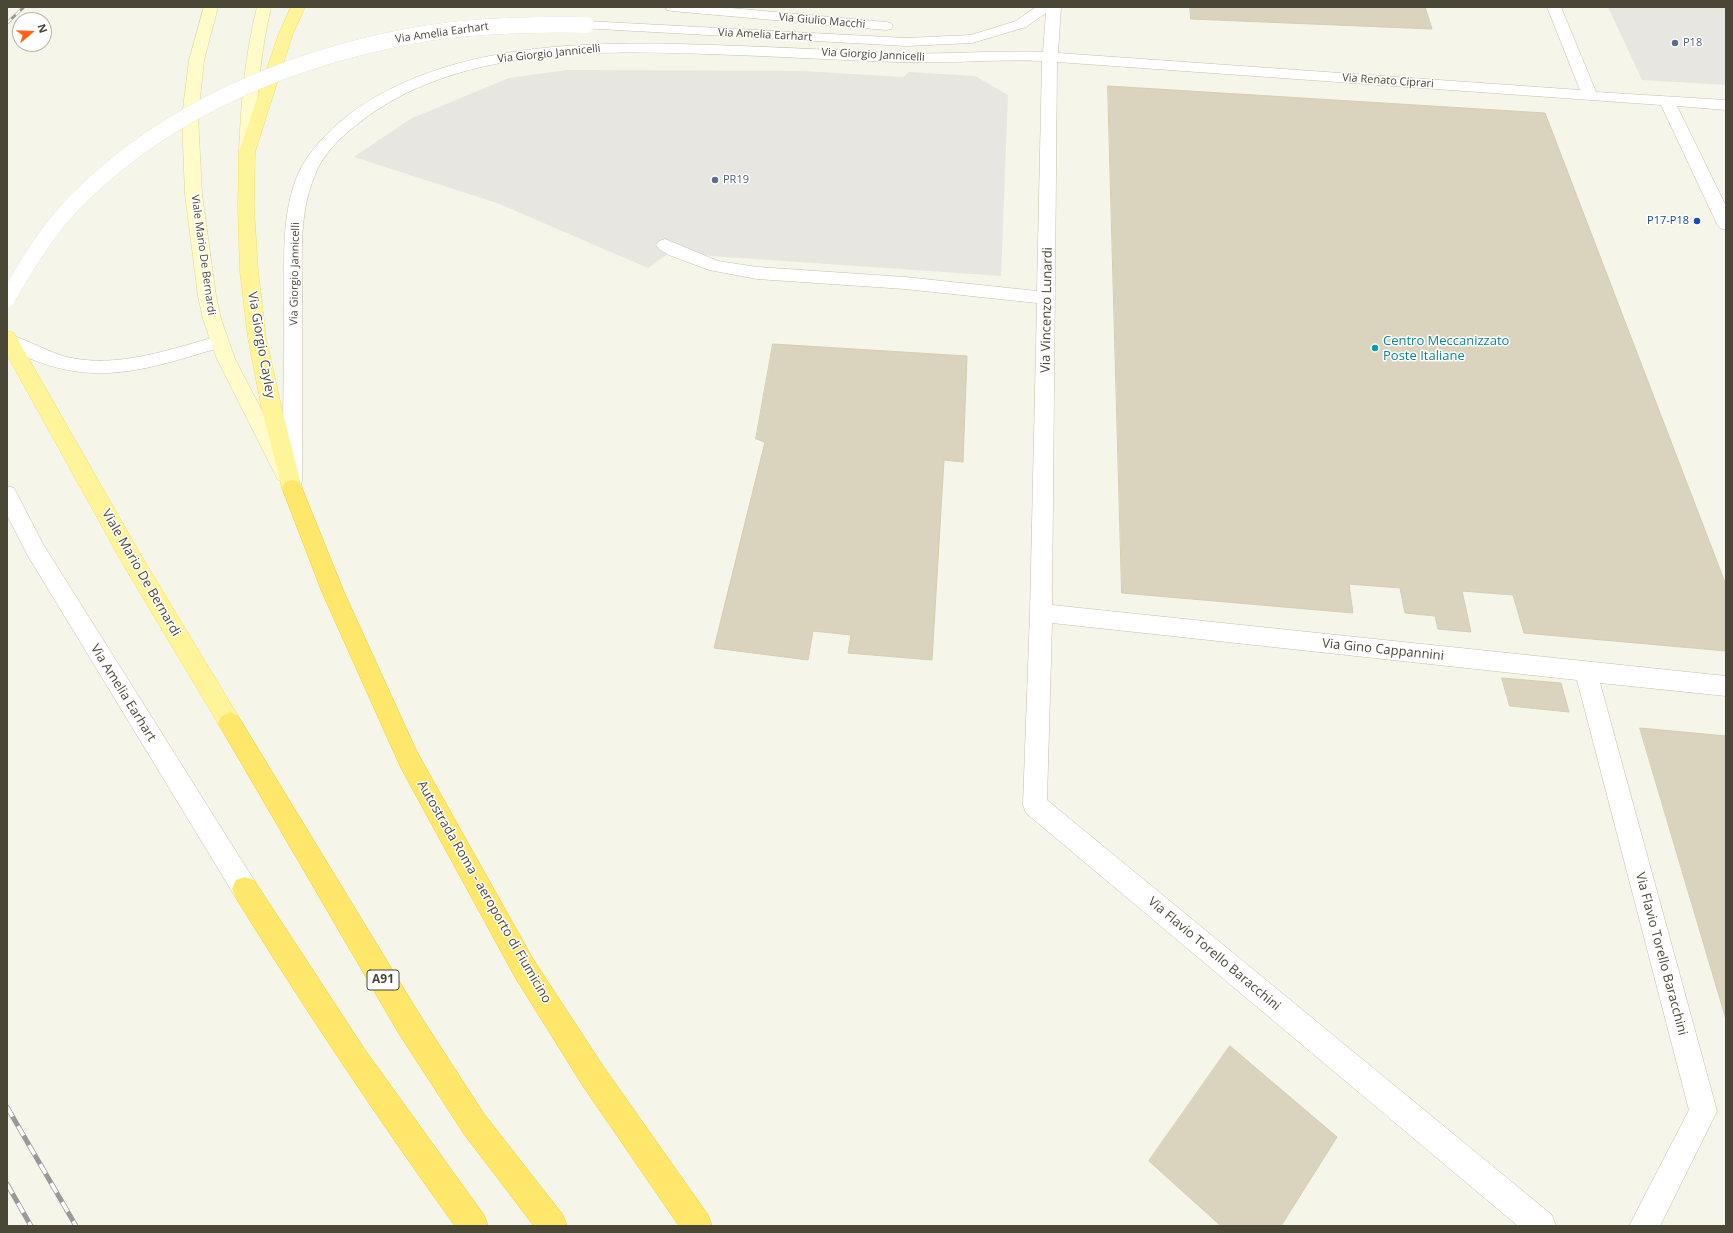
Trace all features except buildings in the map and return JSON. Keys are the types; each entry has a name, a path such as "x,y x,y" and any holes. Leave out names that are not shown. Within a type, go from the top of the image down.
{"highway":[{"name":"Via Giorgio Cayley","path":"292,488 333,592 366,668"},
{"name":"Autostrada Roma - aeroporto di Fiumicino","path":"366,668 409,760 524,968 593,1076 697,1226"},
{"name":"A91","path":"230,723 408,1022 474,1124 552,1226"},
{"path":"245,889 300,977 420,1156 473,1226"}],"main road":[{"name":"Viale Mario De Bernardi","path":"211,7 201,39 192,93 190,150 207,296 219,342 292,488"},
{"name":"Via Giorgio Cayley","path":"264,7 256,41 248,94 246,209 249,271 256,330 272,410 292,488"},
{"path":"247,152 285,36 298,7"},
{"name":"Viale Mario De Bernardi","path":"8,339 130,558 230,723"}],"street":[{"name":"Via Giulio Macchi","path":"672,7 909,28 972,39 1050,57"},
{"name":"Via Giulio Macchi","path":"972,39 1021,24 1046,7"},
{"name":"Via Vincenzo Lunardi","path":"1041,613 1050,57 1054,7"},
{"path":"1554,7 1590,95"},
{"name":"Via Amelia Earhart","path":"7,299 16,280 56,222 81,195 133,150 170,126 214,102 297,66 334,54 416,35 481,27 586,25 906,42 972,39"},
{"name":"Via Giorgio Jannicelli","path":"292,488 294,234 299,198 309,169 329,142 360,113 390,95 429,78 463,67 504,58 577,49 701,49 830,53 905,58 1050,57"},
{"name":"Via Renato Ciprari","path":"1050,57 1726,105"},
{"path":"1667,101 1726,224"},
{"path":"665,245 675,251 715,266 757,273 905,283 1047,298"},
{"name":"Via Amelia Earhart","path":"7,494 35,550 245,889"},
{"name":"Via Gino Cappannini","path":"1041,613 1726,686"},
{"name":"Via Flavio Torello Baracchini","path":"1041,613 1035,805 1541,1226"},
{"name":"Via Flavio Torello Baracchini","path":"1586,672 1703,1111 1644,1226"}],"lane":[{"path":"8,339 36,355 63,363 87,367 117,366 150,360 219,342"}],"shaded area":[{"name":"P18","path":"1608,7 1726,7 1726,85 1642,80"},
{"name":"PR19","path":"567,70 803,71 903,77 909,72 975,76 1008,95 1001,276 669,253 648,268 497,203 354,157 410,119 509,78"}],"railway":[{"path":"7,23 24,7"},
{"path":"7,1107 76,1226"},
{"path":"7,1184 31,1226"}],"place":[{"name":"P18","path":"1675,43"},
{"name":"PR19","path":"715,180"},
{"name":"P17-P18","path":"1697,221"},
{"name":"Centro Meccanizzato Poste Italiane","path":"1375,348"}]}
